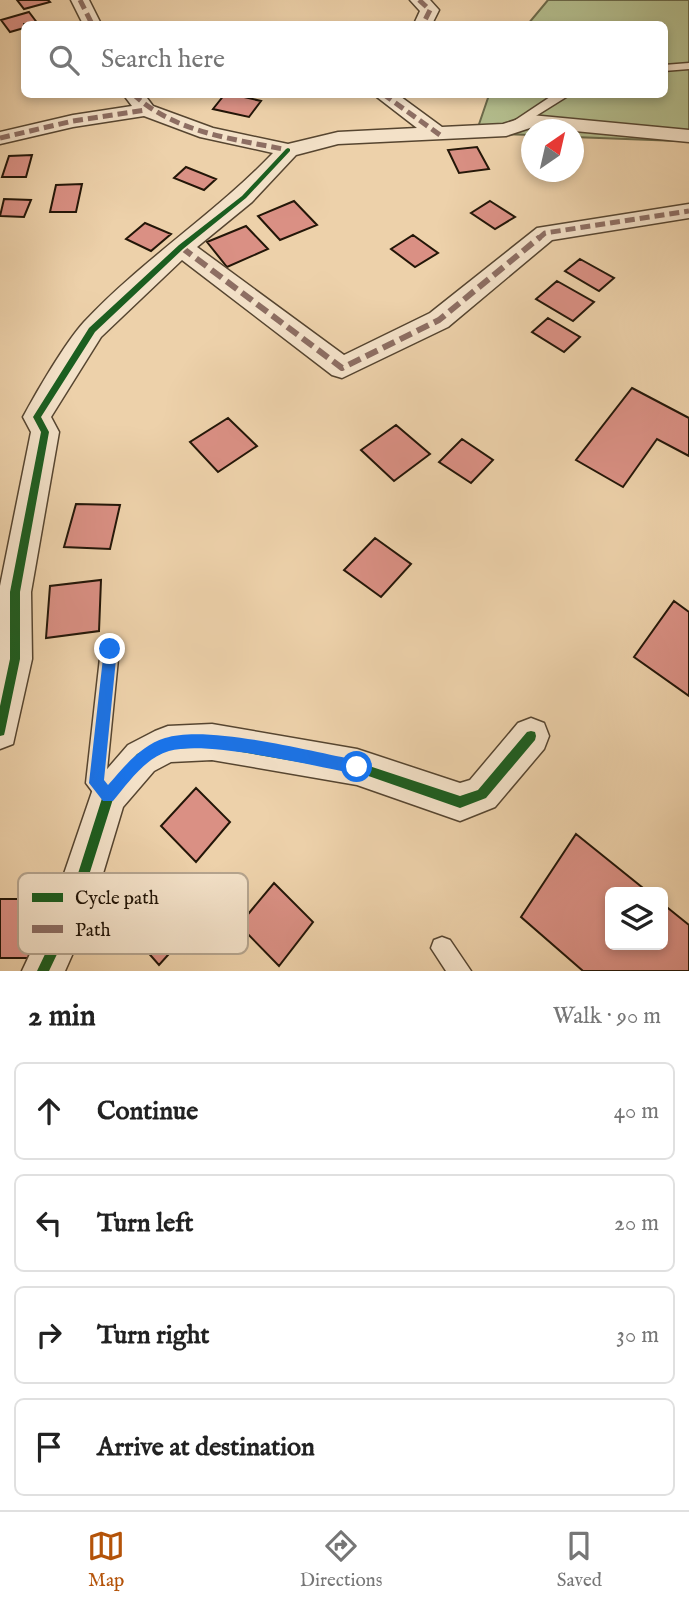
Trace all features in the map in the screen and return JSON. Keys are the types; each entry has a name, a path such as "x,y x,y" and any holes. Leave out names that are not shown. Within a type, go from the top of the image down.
{"street":[{"path":"80,0 90,21"},
{"path":"419,0 430,10 424,21"},
{"path":"389,98 440,135"},
{"path":"0,138 139,102 207,133 288,150 338,138 506,130 531,121 689,136"},
{"path":"0,731 15,659 15,592 45,432 37,416 92,330 181,247 244,197 288,150"},
{"path":"181,247 342,368 439,320 545,233 689,211"},
{"path":"84,873 108,796 141,758 168,744 212,742 357,767 460,802 482,794 531,736"},
{"path":"43,971 51,954"}],"lane":[{"path":"668,68 689,66"},
{"path":"506,130 555,98"},
{"path":"108,796 96,783 110,649"},
{"path":"442,947 460,971"}],"green space":[{"path":"548,0 689,0 689,138 678,141 584,137 584,119 521,119 521,135 476,133 488,98 668,98 668,21 530,21"}],"building":[{"path":"17,0 48,0 50,2 24,9"},
{"path":"29,12 36,21 21,21 21,29 10,32 1,20"},
{"path":"222,98 261,101 249,117 213,109"},
{"path":"477,147 489,169 459,173 448,150"},
{"path":"32,155 26,177 2,177 9,156"},
{"path":"186,167 216,179 204,190 174,178"},
{"path":"82,184 76,212 50,212 56,185"},
{"path":"4,199 31,200 24,217 0,216"},
{"path":"294,201 317,225 280,240 258,216"},
{"path":"490,201 515,217 495,229 471,213"},
{"path":"145,223 171,234 151,251 126,239"},
{"path":"246,226 268,249 227,267 207,242"},
{"path":"413,235 438,253 415,267 391,249"},
{"path":"580,259 614,278 599,291 565,271"},
{"path":"557,281 594,302 573,321 536,299"},
{"path":"548,318 580,337 564,352 532,332"},
{"path":"632,388 689,418 689,456 657,439 623,487 576,460"},
{"path":"228,418 257,446 218,472 190,442"},
{"path":"396,425 430,454 394,481 361,450"},
{"path":"462,439 493,460 471,483 439,462"},
{"path":"76,504 120,505 110,549 64,547"},
{"path":"375,538 411,564 381,597 344,570"},
{"path":"101,580 99,631 46,638 50,586"},
{"path":"674,601 689,612 689,696 634,657"},
{"path":"196,788 230,822 196,862 161,826"},
{"path":"576,834 642,887 605,887 605,950 668,950 668,908 689,925 689,971 583,971 521,917"},
{"path":"274,883 313,922 279,966 248,934 248,914"},
{"path":"0,899 18,899 18,954 31,954 30,958 0,958"},
{"path":"149,954 169,954 159,965"}],"marked path":[{"path":"80,0 90,21"},
{"path":"419,0 430,10 424,21"},
{"path":"137,98 147,107 184,126 288,150"},
{"path":"389,98 440,135"},
{"path":"0,138 73,121 146,110"},
{"path":"181,247 342,368 439,320 545,233 689,211"}],"cycle path":[{"path":"0,731 15,659 15,592 45,432 37,417 92,330 181,247 244,197 288,150"},
{"path":"84,873 108,796 141,758 168,744 212,742 357,767 460,802 482,794 531,736"},
{"path":"43,971 51,954"}],"route":[{"path":"110,649 96,783 108,796 141,758 168,744 212,742 357,767"}]}
